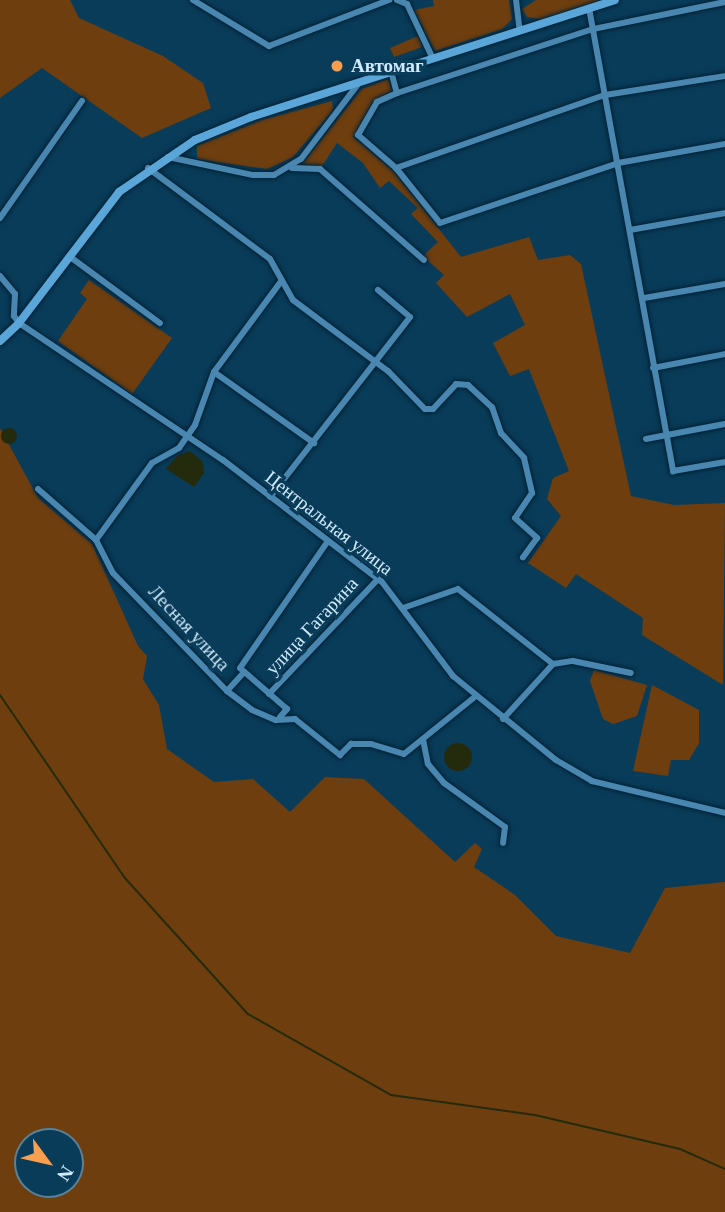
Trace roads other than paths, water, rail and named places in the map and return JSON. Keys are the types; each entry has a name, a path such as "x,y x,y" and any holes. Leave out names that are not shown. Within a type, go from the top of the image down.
{"main road":[{"path":"0,341 19,323 119,192 166,157 251,117 615,0"}],"street":[{"path":"193,0 270,46 389,0"},
{"path":"397,0 407,4 433,58"},
{"path":"516,0 520,31"},
{"path":"725,2 593,29 397,93 377,102 358,135 396,168 440,223 618,163 725,144"},
{"path":"589,8 644,298 653,368 673,471 725,462"},
{"path":"391,71 397,93"},
{"path":"396,168 605,96 725,76"},
{"path":"292,168 359,83"},
{"path":"0,218 82,101"},
{"path":"166,157 253,175 292,168 320,169 425,260"},
{"path":"148,169 270,259 293,300 373,363 388,371 425,410 433,409 456,384 468,385 492,407 501,433 524,458 532,493 515,518 537,538 523,557"},
{"path":"630,230 725,213"},
{"path":"69,256 160,323"},
{"path":"0,276 15,294 13,316 19,323"},
{"path":"96,540 152,463 179,448 187,436 214,372 282,280"},
{"path":"644,298 725,284"},
{"path":"270,497 410,317 378,290"},
{"name":"Центральная улица","path":"19,323 187,436 270,497 327,544 377,579 453,676 556,760 592,781 725,813"},
{"path":"653,368 725,354"},
{"path":"214,372 314,443"},
{"path":"646,439 725,424"},
{"name":"Лесная улица","path":"38,489 96,540 113,573 227,691 252,710 276,720 280,717 295,719 340,755 351,744 404,754 423,739"},
{"name":"улица Гагарина","path":"280,717 287,709 240,668 327,544"},
{"name":"улица Гагарина","path":"269,694 377,579"},
{"path":"402,608 437,598 450,588 458,589 553,664"},
{"path":"503,719 553,664 573,661 631,673"},
{"path":"227,691 244,672"},
{"path":"476,696 423,739 428,764 444,783 505,827 502,843"}],"waterway":[{"path":"0,695 124,877 248,1014 391,1095 535,1115 680,1149 725,1169"}],"place":[{"name":"Автомаг","path":"337,66"}]}
